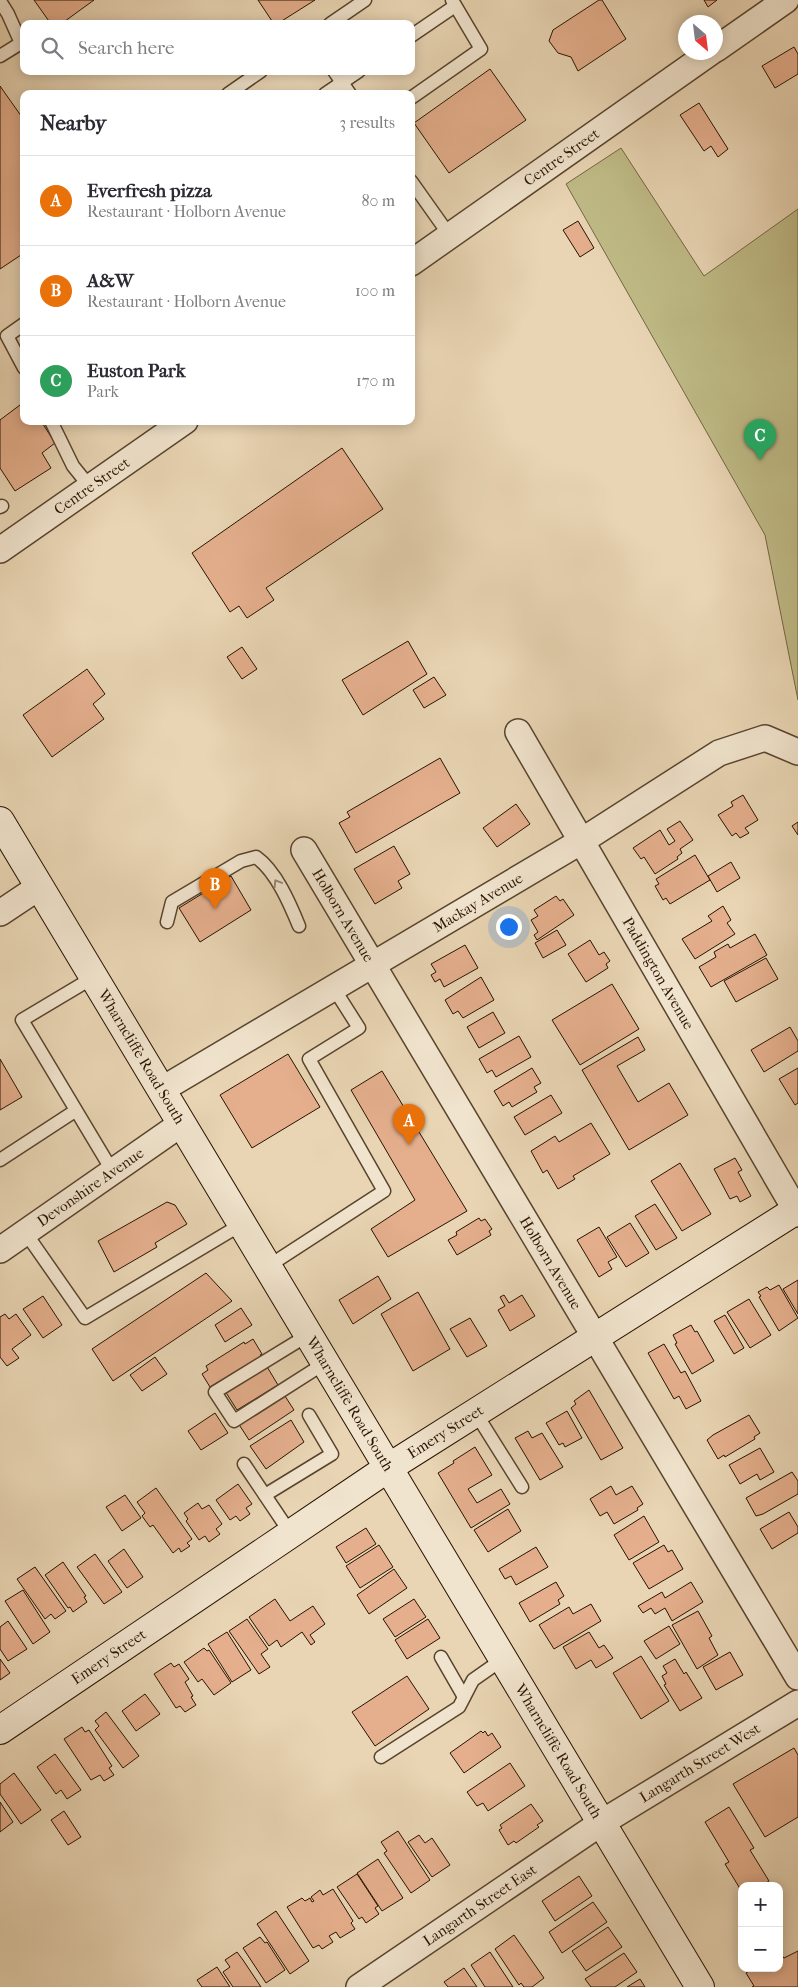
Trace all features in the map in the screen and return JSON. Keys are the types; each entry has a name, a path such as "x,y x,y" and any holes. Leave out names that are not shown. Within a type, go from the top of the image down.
{"main road":[{"name":"Wharncliffe Road South","path":"0,821 700,1987"},
{"name":"Emery Street","path":"0,1730 388,1468 594,1336 797,1211"}],"street":[{"path":"723,45 786,0"},
{"name":"Centre Street","path":"415,260 700,60"},
{"name":"Centre Street","path":"0,550 179,425"},
{"name":"Paddington Avenue","path":"518,732 580,842 797,1211"},
{"name":"Mackay Avenue","path":"161,1090 333,986 580,842 719,753 764,738 798,752"},
{"name":"Holborn Avenue","path":"304,850 798,1677"},
{"path":"0,913 39,887"},
{"name":"Devonshire Avenue","path":"0,1250 181,1124"},
{"name":"Langarth Street West","path":"601,1823 798,1703"},
{"name":"Langarth Street East","path":"359,1987 601,1823"}],"lane":[{"path":"336,20 364,0"},
{"path":"0,1 20,40"},
{"path":"415,33 454,3 481,49 415,95"},
{"path":"0,56 20,43"},
{"path":"234,90 255,75"},
{"path":"337,75 347,90"},
{"path":"332,90 353,75"},
{"path":"415,186 450,236"},
{"path":"20,327 7,336 20,360"},
{"path":"53,425 73,466 90,487"},
{"path":"168,922 172,902 241,861 256,857 265,864 291,906 299,926"},
{"path":"94,977 22,1020 113,1172"},
{"path":"267,1266 384,1191 309,1059 359,1028 333,986"},
{"path":"0,1160 75,1111"},
{"path":"25,1232 85,1318 242,1224"},
{"path":"308,1335 215,1392 234,1421 325,1363"},
{"path":"475,1412 522,1487"},
{"path":"265,1495 332,1454 309,1416"},
{"path":"244,1464 291,1534"},
{"path":"441,1657 464,1696"},
{"path":"381,1757 459,1707 472,1680 503,1659"}],"shaded area":[{"path":"621,148 704,276 798,209 798,700 765,535 566,184"}],"building":[{"path":"34,0 94,0 66,20 48,20"},
{"path":"258,0 315,0 283,20 271,20"},
{"path":"599,0 602,0 626,39 578,71 571,57 558,53 549,41 553,30"},
{"path":"704,0 717,0 708,7"},
{"path":"794,47 798,54 798,74 775,88 762,66"},
{"path":"490,69 526,120 449,173 415,122"},
{"path":"0,86 20,114 20,256 0,269"},
{"path":"699,103 728,149 718,157 711,146 704,151 680,115"},
{"path":"578,221 594,248 580,257 563,230"},
{"path":"20,405 20,425 44,425 55,443 42,453 51,468 15,491 0,468 0,420"},
{"path":"342,448 383,509 266,588 274,600 247,618 239,606 230,612 192,553"},
{"path":"408,641 427,674 363,715 342,680"},
{"path":"242,647 257,669 242,679 227,657"},
{"path":"87,669 105,694 93,704 104,719 52,757 23,715"},
{"path":"434,677 446,695 424,708 413,690"},
{"path":"440,758 460,793 356,853 339,823 350,817 347,812"},
{"path":"743,795 758,820 745,828 749,833 740,838 736,833 732,836 718,815 733,806 731,802"},
{"path":"516,804 530,824 497,847 483,828"},
{"path":"680,821 693,840 680,849 682,853 677,857 678,859 655,874 644,857 641,859 633,848 660,830 669,845 675,841 667,829"},
{"path":"798,822 798,835 792,826"},
{"path":"394,846 410,874 398,881 402,888 375,904 354,869"},
{"path":"695,855 710,880 670,904 666,898 663,900 655,886 659,884 656,879"},
{"path":"731,862 740,878 717,892 708,876"},
{"path":"231,876 251,910 200,942 179,908"},
{"path":"556,896 560,901 563,899 574,915 537,940 534,935 538,932 531,920 538,916 534,910"},
{"path":"723,906 731,920 727,923 735,934 695,959 682,939 712,921 708,916"},
{"path":"557,930 566,945 543,958 535,943"},
{"path":"755,934 767,955 711,987 699,967 716,957 714,952 728,944 730,948"},
{"path":"590,940 599,955 604,952 610,961 606,964 608,968 586,982 568,954"},
{"path":"465,945 478,968 444,987 440,979 435,982 431,975 436,972 431,964"},
{"path":"766,958 778,979 736,1002 724,981"},
{"path":"481,977 494,1000 463,1018 458,1011 453,1014 445,1000"},
{"path":"612,984 639,1029 580,1065 552,1020"},
{"path":"493,1012 505,1033 479,1048 467,1027"},
{"path":"790,1027 798,1041 798,1051 764,1072 751,1050"},
{"path":"519,1036 531,1057 496,1077 492,1070 487,1073 479,1059"},
{"path":"638,1037 645,1050 617,1066 638,1102 669,1083 688,1115 629,1150 582,1070"},
{"path":"288,1054 320,1107 252,1148 220,1095"},
{"path":"0,1059 22,1097 0,1110"},
{"path":"532,1068 541,1083 534,1087 537,1092 512,1107 509,1102 503,1106 494,1091"},
{"path":"798,1068 798,1103 795,1105 779,1079"},
{"path":"382,1071 467,1211 388,1257 371,1229 415,1200 351,1090"},
{"path":"551,1095 562,1113 525,1135 514,1117"},
{"path":"591,1123 610,1154 573,1176 575,1179 558,1189 547,1170 543,1173 531,1151 555,1136 559,1142"},
{"path":"735,1158 742,1170 738,1172 751,1196 740,1202 737,1196 730,1199 714,1169"},
{"path":"680,1163 711,1214 682,1231 651,1181"},
{"path":"167,1202 175,1205 187,1224 155,1243 157,1247 114,1272 98,1241"},
{"path":"655,1204 677,1238 656,1250 635,1216"},
{"path":"479,1218 481,1221 485,1219 492,1229 489,1231 491,1235 457,1255 448,1240 457,1235 456,1232"},
{"path":"630,1223 649,1253 626,1267 607,1237"},
{"path":"599,1227 617,1257 608,1262 612,1269 599,1277 577,1240"},
{"path":"206,1273 232,1301 113,1381 92,1349"},
{"path":"378,1276 391,1299 353,1324 339,1300"},
{"path":"798,1280 798,1314 783,1289"},
{"path":"779,1285 798,1318 779,1331 758,1292 767,1287 770,1290"},
{"path":"418,1292 450,1349 413,1371 381,1314"},
{"path":"504,1295 509,1303 522,1295 535,1316 510,1331 498,1310 505,1306 500,1297"},
{"path":"43,1296 62,1325 43,1338 23,1309"},
{"path":"749,1299 771,1335 750,1348 727,1312"},
{"path":"241,1308 252,1325 225,1342 215,1325"},
{"path":"5,1314 9,1319 16,1314 31,1335 12,1349 19,1358 7,1366 0,1357 0,1317"},
{"path":"725,1315 744,1348 734,1354 714,1321"},
{"path":"470,1318 487,1346 467,1357 450,1329"},
{"path":"691,1325 695,1332 697,1331 714,1361 692,1374 675,1344 677,1343 673,1335"},
{"path":"253,1339 262,1357 210,1387 202,1374 208,1370 206,1366 244,1342 245,1344"},
{"path":"664,1344 681,1373 685,1371 701,1401 686,1409 679,1396 674,1399 648,1353"},
{"path":"155,1357 167,1374 142,1391 130,1375"},
{"path":"266,1365 278,1385 237,1410 225,1391"},
{"path":"589,1390 623,1448 601,1460 571,1408 576,1404 574,1401"},
{"path":"283,1393 294,1410 249,1440 238,1423"},
{"path":"567,1411 582,1438 565,1447 563,1443 559,1445 546,1423"},
{"path":"215,1413 228,1433 201,1450 188,1431"},
{"path":"749,1415 760,1433 754,1437 755,1439 725,1457 724,1455 718,1459 707,1440"},
{"path":"291,1420 304,1442 266,1469 250,1446"},
{"path":"528,1431 532,1438 542,1433 563,1467 540,1480 515,1438"},
{"path":"475,1447 492,1475 468,1489 477,1503 501,1489 510,1504 471,1528 438,1473"},
{"path":"760,1448 774,1472 760,1480 757,1474 740,1484 729,1465"},
{"path":"792,1472 798,1481 798,1494 756,1516 746,1498"},
{"path":"238,1484 252,1504 246,1508 250,1514 240,1521 236,1516 230,1520 216,1500"},
{"path":"611,1486 616,1495 632,1486 643,1504 637,1508 638,1510 614,1524 607,1512 600,1516 590,1499"},
{"path":"156,1488 192,1539 187,1543 190,1546 181,1552 179,1548 173,1553 153,1525 150,1527 142,1516 145,1513 137,1502"},
{"path":"125,1495 141,1518 122,1531 106,1507"},
{"path":"198,1503 202,1509 209,1505 222,1524 216,1529 220,1534 209,1542 205,1536 199,1540 186,1521 188,1519 184,1513"},
{"path":"508,1509 521,1531 488,1552 474,1530"},
{"path":"789,1512 798,1527 798,1533 772,1549 760,1529"},
{"path":"644,1516 659,1542 629,1560 614,1535"},
{"path":"366,1528 376,1544 346,1563 336,1547"},
{"path":"379,1545 393,1567 360,1588 346,1566"},
{"path":"664,1545 668,1552 672,1550 683,1569 649,1589 633,1563"},
{"path":"536,1547 548,1567 516,1585 511,1576 505,1579 499,1569"},
{"path":"124,1549 143,1577 127,1588 108,1561"},
{"path":"95,1554 122,1592 104,1604 77,1567"},
{"path":"63,1562 86,1596 84,1597 87,1602 73,1612 70,1607 68,1608 45,1575"},
{"path":"35,1567 66,1611 55,1619 51,1614 45,1619 17,1579"},
{"path":"394,1569 407,1588 369,1614 357,1595"},
{"path":"556,1582 564,1596 558,1600 560,1604 530,1622 519,1603"},
{"path":"691,1582 703,1602 672,1621 665,1608 655,1614 651,1608 643,1613 638,1606 662,1592 665,1598"},
{"path":"23,1590 50,1632 33,1644 5,1601"},
{"path":"275,1599 290,1621 313,1606 325,1624 310,1635 315,1642 311,1645 302,1632 281,1647 277,1640 269,1646 249,1617"},
{"path":"414,1599 426,1617 395,1637 383,1619"},
{"path":"591,1604 601,1621 554,1649 539,1625 569,1607 573,1614"},
{"path":"698,1611 712,1636 709,1638 718,1655 697,1669 672,1625"},
{"path":"247,1619 268,1649 261,1654 270,1667 259,1674 229,1631"},
{"path":"428,1619 440,1638 407,1659 395,1640"},
{"path":"8,1621 27,1649 8,1661 0,1649 0,1627"},
{"path":"669,1626 680,1644 656,1659 644,1641"},
{"path":"227,1632 251,1670 232,1682 208,1644"},
{"path":"589,1632 599,1648 604,1645 613,1658 596,1668 591,1660 576,1669 563,1647"},
{"path":"204,1648 207,1651 209,1650 231,1683 214,1695 202,1679 198,1682 184,1662"},
{"path":"730,1652 743,1675 716,1690 703,1667"},
{"path":"641,1656 669,1701 641,1719 613,1673"},
{"path":"0,1659 10,1673 0,1680"},
{"path":"675,1659 684,1674 686,1672 702,1698 680,1711 664,1685 666,1684 662,1676 667,1673 663,1666"},
{"path":"171,1663 174,1667 179,1664 189,1679 185,1682 196,1705 185,1712 180,1706 176,1708 154,1674"},
{"path":"407,1676 429,1709 375,1746 352,1712"},
{"path":"145,1694 160,1714 136,1731 122,1711"},
{"path":"106,1712 139,1756 123,1768 95,1730 99,1726 95,1721"},
{"path":"82,1727 85,1732 89,1730 112,1766 109,1768 114,1775 104,1781 100,1775 91,1780 64,1739"},
{"path":"481,1731 483,1733 485,1731 488,1736 492,1733 501,1747 464,1773 450,1753"},
{"path":"794,1748 798,1755 798,1817 765,1837 733,1784"},
{"path":"55,1754 81,1790 67,1799 61,1790 56,1794 37,1767"},
{"path":"510,1763 525,1786 488,1811 483,1803 477,1806 467,1792"},
{"path":"14,1773 41,1810 21,1824 0,1794 0,1784"},
{"path":"0,1802 13,1822 0,1832"},
{"path":"531,1804 543,1821 537,1825 539,1827 516,1843 514,1841 508,1845 499,1830 502,1828 500,1825"},
{"path":"729,1807 754,1848 750,1850 769,1881 738,1882 738,1885 725,1864 729,1862 705,1822"},
{"path":"64,1811 81,1837 68,1845 51,1820"},
{"path":"398,1831 430,1880 411,1893 384,1853 387,1851 381,1842"},
{"path":"419,1835 425,1843 432,1838 450,1865 432,1877 408,1842"},
{"path":"378,1859 403,1898 382,1911 357,1873"},
{"path":"357,1874 378,1906 375,1908 379,1914 366,1923 362,1917 359,1919 337,1887"},
{"path":"579,1876 592,1896 555,1921 542,1901"},
{"path":"333,1889 353,1921 351,1923 355,1929 340,1938 336,1932 329,1936 333,1942 322,1949 319,1945 313,1948 287,1907 302,1898 305,1901 310,1898 312,1902 314,1901 311,1897 320,1890 323,1895"},
{"path":"593,1902 607,1922 562,1953 549,1932"},
{"path":"276,1911 309,1961 290,1974 257,1924"},
{"path":"608,1927 622,1947 586,1971 572,1951"},
{"path":"514,1935 544,1978 532,1987 524,1987 521,1983 519,1985 495,1949"},
{"path":"260,1937 265,1943 267,1942 285,1970 266,1983 243,1948"},
{"path":"798,1951 798,1987 752,1987 754,1986 746,1973 783,1972 783,1957"},
{"path":"237,1952 261,1987 233,1987 223,1972 230,1967 225,1960"},
{"path":"490,1952 513,1987 485,1987 471,1965"},
{"path":"624,1953 637,1972 615,1987 591,1987 585,1979"},
{"path":"217,1967 230,1987 202,1987 197,1980"},
{"path":"464,1968 477,1987 448,1987 444,1982"},
{"path":"640,1979 645,1987 627,1987"}],"place":[{"name":"Euston Park","path":"760,460"},
{"name":"A&W","path":"215,909"},
{"name":"Everfresh pizza","path":"409,1145"}]}
